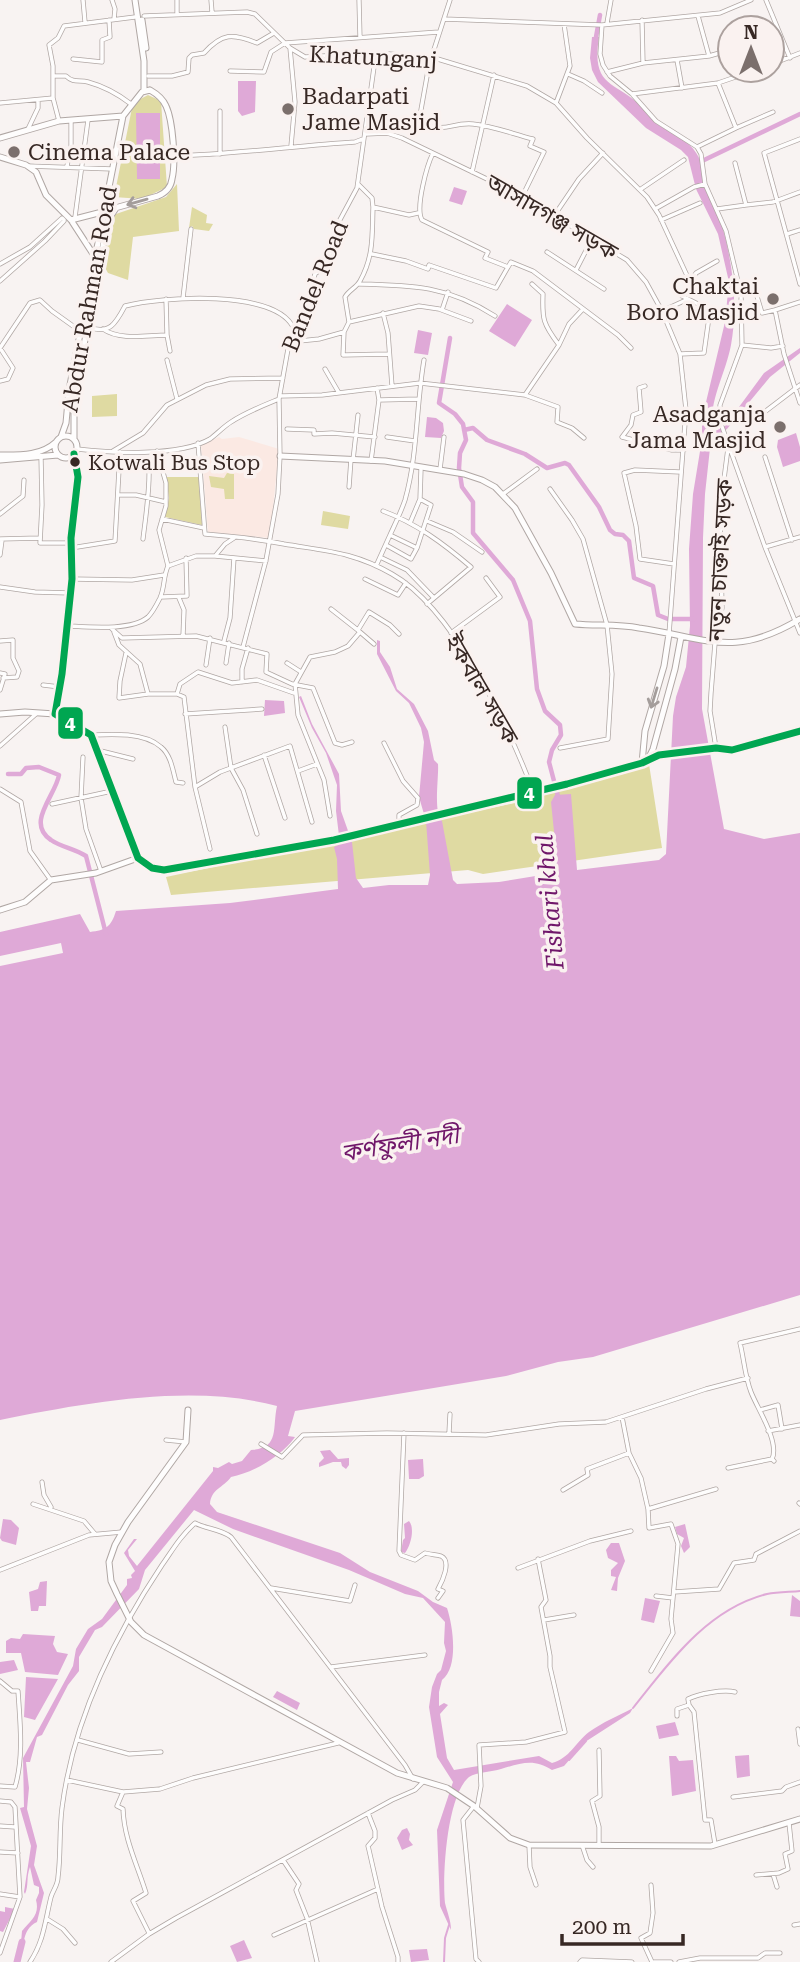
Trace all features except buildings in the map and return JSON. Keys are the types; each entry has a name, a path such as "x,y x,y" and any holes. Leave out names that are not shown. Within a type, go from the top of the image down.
{"main road":[{"path":"137,0 148,76 147,90"},
{"path":"137,0 147,90"},
{"path":"69,218 105,211 163,193 172,181 176,156 167,108 159,96 147,90"},
{"name":"Abdur Rahman Road","path":"58,440 66,423 69,390 122,116 147,90"},
{"path":"0,138 27,128 59,121 122,116"},
{"path":"0,157 28,166 36,172 51,201 69,218 95,257"},
{"path":"55,714 72,579 71,546 78,477 74,397 108,220 116,208"},
{"path":"0,457 31,454 45,450 58,440 70,437 74,439"},
{"path":"58,440 55,447 58,455"},
{"path":"0,457 58,455 64,458 75,452"},
{"path":"281,456 372,461 455,472 482,480 503,494 515,508 551,573 575,624 638,627 712,642 752,642 798,621"},
{"path":"645,761 645,731 664,666 669,634"},
{"path":"0,714 55,714 90,735 138,858 152,868 164,870 334,840 566,784 645,761 653,749 676,669 682,637"},
{"path":"716,748 732,750 800,731"},
{"path":"0,910 25,902 51,880 86,876 138,858"},
{"path":"188,1410 186,1442 122,1532 109,1562 111,1581 128,1617 139,1631 152,1641 397,1773 447,1788 474,1806 510,1839 529,1845 715,1846 800,1819"}],"street":[{"path":"83,0 85,23"},
{"path":"73,59 102,62 102,40 110,37 115,9 112,0"},
{"path":"177,0 177,13"},
{"path":"211,0 212,12"},
{"path":"359,0 360,38"},
{"path":"450,0 431,57 419,108 419,121 443,129 462,124 483,126 533,139 530,146 544,152 522,197"},
{"path":"611,0 603,25 600,54 607,72 632,94 656,121 697,147 701,154 705,184 726,231 739,294 742,345 720,405 720,421 729,446 758,417 798,386"},
{"path":"444,19 603,25 720,13 751,0"},
{"path":"766,0 790,58"},
{"name":"Khatunganj","path":"144,16 212,12 255,14 290,48 305,57 376,53 431,57 527,86 556,103 641,190 655,209 692,283"},
{"path":"698,16 709,56"},
{"path":"59,121 53,98 49,45 58,38 64,26 135,17"},
{"path":"642,20 643,63"},
{"path":"556,103 570,65 564,24"},
{"path":"230,71 264,72 271,52 285,43 439,32"},
{"path":"148,76 172,76 188,72 189,58 192,55 204,53 209,46 229,36 236,35 257,43 274,33"},
{"path":"290,48 295,102 291,146"},
{"path":"176,156 355,142 363,139 367,134 376,53"},
{"path":"786,59 800,53"},
{"path":"607,72 643,63 716,54"},
{"path":"677,60 682,88"},
{"path":"568,74 602,93"},
{"path":"472,172 494,75"},
{"path":"53,76 66,76 71,81 96,85 131,104"},
{"path":"632,94 716,83"},
{"path":"718,84 736,128"},
{"path":"0,103 53,98"},
{"path":"27,128 38,108 37,101"},
{"path":"220,111 220,154"},
{"path":"697,147 773,112"},
{"path":"0,281 69,218 82,166 89,117"},
{"path":"68,166 71,120"},
{"name":"আসাদগঞ্জ সড়ক","path":"367,134 387,133 522,197 627,261 646,282 662,311 680,355 686,410 669,634"},
{"name":"Bandel Road","path":"242,682 246,648 278,494 281,456 280,398 290,342 305,308 315,274 326,265 335,229 358,184 363,139"},
{"path":"800,139 765,153 800,284"},
{"path":"433,153 418,213 422,220 488,252 485,258 508,267"},
{"path":"554,216 579,179 603,153"},
{"path":"641,190 684,160"},
{"path":"734,163 746,205"},
{"path":"28,166 112,169"},
{"path":"358,184 372,198 373,207 372,254 359,284"},
{"path":"655,209 694,187 705,184"},
{"path":"716,209 773,202 800,191"},
{"path":"661,220 700,203"},
{"path":"373,207 409,215 418,213"},
{"path":"0,264 30,247 62,218 69,218"},
{"path":"183,298 191,229"},
{"path":"787,234 800,230"},
{"path":"576,270 592,239"},
{"path":"547,252 604,289"},
{"path":"372,254 428,269 429,265 496,288 511,262 533,271 618,335 631,348"},
{"path":"717,261 696,273 682,296 685,300 720,312"},
{"path":"692,283 725,294 756,293 762,313 800,302"},
{"path":"388,354 343,355 344,332 349,322 345,297 349,290 359,284 415,286 448,292 495,316"},
{"path":"532,284 543,294 541,308 546,325 559,345"},
{"path":"442,310 448,292"},
{"path":"87,326 95,330 117,323 125,306 183,298 237,300 263,307 291,322 294,329"},
{"path":"166,299 170,351"},
{"path":"0,382 8,379 13,368 0,348 30,303 40,300 80,331"},
{"path":"662,311 685,300"},
{"path":"349,322 419,306 442,310 471,321"},
{"path":"525,395 559,345 566,327 583,309"},
{"path":"680,355 704,353 710,310"},
{"path":"775,310 784,354 798,386 800,403"},
{"path":"383,313 388,333 392,386"},
{"path":"103,329 124,336 167,335"},
{"path":"290,342 319,339 344,332"},
{"path":"742,345 771,348 783,346"},
{"path":"167,360 177,398"},
{"path":"376,566 404,501 415,441 424,360"},
{"path":"325,369 339,393"},
{"path":"111,452 143,433 167,405 206,385 230,379 283,378"},
{"path":"75,452 157,451 198,443 209,439 255,408 280,398 420,383 525,395 558,407 557,422 572,428 584,438"},
{"path":"645,386 639,388 641,411 633,415 631,425 622,437 673,450 684,450"},
{"path":"372,461 379,400 377,388"},
{"path":"379,400 419,399"},
{"path":"349,487 358,415"},
{"path":"287,429 314,430 314,434 375,437"},
{"path":"387,437 415,441"},
{"path":"440,471 444,437"},
{"path":"198,443 205,534 270,541"},
{"name":"নতুন চাক্তাই সড়ক","path":"729,446 765,547 798,621 800,632"},
{"name":"নতুন চাক্তাই সড়ক","path":"716,748 710,711 712,642 722,608 719,510 729,446"},
{"path":"68,626 113,631 146,618 160,597 168,566 159,530 166,502 165,476 157,451"},
{"path":"40,457 41,544 71,546 114,541 120,452"},
{"path":"143,539 149,466 159,457"},
{"path":"765,457 792,540"},
{"path":"410,523 420,499 421,469"},
{"path":"503,494 537,469"},
{"path":"674,564 640,559 636,526 624,473 635,470 680,472"},
{"path":"0,514 23,496 24,480"},
{"path":"551,489 583,540 607,625 612,674 608,739 560,748"},
{"path":"119,495 136,495 166,502"},
{"path":"405,569 417,548 431,505 420,499"},
{"path":"383,511 398,516 442,543 471,567 426,604"},
{"path":"162,519 204,528"},
{"path":"427,521 453,532 482,552"},
{"path":"390,535 417,548"},
{"path":"215,556 225,544 236,537"},
{"path":"765,547 800,537"},
{"path":"0,555 1,540 40,538"},
{"name":"ইকবাল সড়ক","path":"270,541 344,553 407,583 468,656 507,727 534,792"},
{"path":"386,545 411,559"},
{"path":"168,566 196,556 266,561"},
{"path":"380,557 405,569 434,598"},
{"path":"160,597 187,596 186,558"},
{"path":"226,663 234,558"},
{"path":"72,579 132,580 164,575"},
{"path":"451,633 500,597 486,578"},
{"path":"365,579 398,595 407,583"},
{"path":"0,587 71,593"},
{"path":"179,598 184,610 183,636"},
{"path":"331,609 373,644"},
{"path":"330,816 324,780 298,715 295,684 310,657 335,652 348,646 369,612 399,634"},
{"path":"113,631 122,638 210,638 267,654 267,672 295,684 313,688 335,743 342,745 352,742"},
{"path":"113,631 126,653 140,664 148,694"},
{"path":"206,665 210,638"},
{"path":"0,641 13,640 13,658 19,671 17,677 3,678"},
{"path":"126,653 119,698 177,694 186,701 195,787 210,849"},
{"path":"287,663 301,672"},
{"path":"177,694 180,684 198,672 221,681 257,680 294,693"},
{"path":"0,673 5,673 0,690"},
{"path":"43,685 60,687"},
{"path":"186,715 262,709"},
{"path":"0,746 37,713"},
{"path":"225,727 232,768 243,790 257,834"},
{"path":"90,735 115,734 146,739 162,747 171,762 176,782 183,783"},
{"path":"384,743 403,781 418,798 417,805 397,817 399,825"},
{"path":"195,787 207,778 290,746 312,822"},
{"path":"645,761 659,755 716,748"},
{"path":"97,750 134,759"},
{"path":"264,755 285,818"},
{"path":"83,757 81,799 98,872"},
{"path":"298,771 317,764"},
{"path":"0,789 21,802 30,851 51,880"},
{"path":"52,804 113,790"},
{"path":"729,1468 773,1460 775,1454 751,1392 740,1343 800,1329"},
{"path":"261,1444 282,1457 303,1434 496,1434 559,1424 606,1422 748,1378"},
{"path":"760,1410 778,1405 782,1429"},
{"path":"449,1433 450,1414"},
{"path":"622,1417 629,1453 641,1478 649,1528 671,1524 678,1545 671,1619 673,1633 651,1671"},
{"path":"768,1431 800,1425"},
{"path":"404,1433 399,1551 401,1555 415,1560 425,1553 444,1559 446,1572 438,1589 443,1591 438,1598"},
{"path":"166,1440 186,1442"},
{"path":"563,1490 588,1475 587,1469 629,1453"},
{"path":"42,1482 44,1495 52,1509"},
{"path":"648,1510 716,1489"},
{"path":"33,1504 85,1521 94,1534"},
{"path":"30,1962 43,1936 51,1896 58,1881 61,1815 67,1780 100,1679 128,1617 179,1538 195,1523 204,1528 225,1532 331,1667 413,1779"},
{"path":"518,1567 590,1541 631,1531"},
{"path":"674,1592 719,1589 734,1563 754,1560 756,1554 766,1547 800,1531"},
{"path":"0,1570 94,1534 122,1532"},
{"path":"479,1962 476,1959 463,1820 481,1794 479,1745 526,1742 565,1732 550,1667 541,1608 545,1600 538,1559"},
{"path":"268,1588 350,1601 355,1585"},
{"path":"656,1596 673,1598"},
{"path":"544,1620 574,1615"},
{"path":"331,1667 425,1655"},
{"path":"0,1681 12,1691 18,1691 20,1739 19,1769 15,1787 0,1786"},
{"path":"715,1846 711,1819 705,1820 694,1712 688,1697 709,1692 735,1692"},
{"path":"677,1716 677,1709 689,1705"},
{"path":"798,1729 800,1744"},
{"path":"78,1740 129,1754 161,1752"},
{"path":"67,1780 123,1792 160,1789 193,1777 338,1742"},
{"path":"599,1750 600,1796 592,1801 599,1827 599,1846"},
{"path":"111,1962 149,1934 368,1813 415,1790 424,1781"},
{"path":"733,1797 782,1791 800,1782"},
{"path":"123,1792 117,1806 123,1809 127,1844 133,1850 146,1893 133,1901 149,1934"},
{"path":"0,1801 11,1802 15,1807 20,1897 0,1953"},
{"path":"368,1813 375,1831 375,1838 368,1846 398,1962"},
{"path":"757,1875 788,1869 785,1854 792,1851 789,1822"},
{"path":"0,1826 16,1827"},
{"path":"529,1845 530,1867 536,1885"},
{"path":"582,1845 587,1860 593,1867"},
{"path":"0,1852 18,1853"},
{"path":"283,1860 299,1884 296,1890 317,1962"},
{"path":"773,1874 777,1887"},
{"path":"651,1885 653,1913 650,1933 641,1938 653,1962 671,1962"},
{"path":"274,1935 378,1889"},
{"path":"0,1894 20,1897"},
{"path":"47,1919 63,1929 75,1944"},
{"path":"793,1925 800,1924"},
{"path":"679,1962 700,1958 758,1958 765,1953 780,1953"},
{"path":"580,1962 632,1962"}],"shaded area":[{"path":"148,95 161,101 167,187 142,199 114,197 133,103"},
{"path":"177,184 179,231 133,237 128,280 108,273 102,262 113,215 166,197"},
{"path":"192,207 207,215 206,223 213,224 209,231 194,229 192,226 189,228"},
{"path":"117,394 117,416 92,417 92,396"},
{"path":"219,437 239,437 279,449 270,538 208,532 201,445"},
{"path":"227,473 234,474 234,499 225,499 224,489 211,487 209,476 224,478"},
{"path":"166,477 199,477 202,525 165,517 169,498"},
{"path":"323,511 350,516 348,529 321,525"},
{"path":"649,764 662,848 483,874 468,870 171,895 166,877 524,801"}],"water":[{"name":"কর্ণফুলী নদী","path":"592,37 599,37 598,66 607,81 632,98 657,124 678,136 697,153 704,185 723,229 732,272 734,316 731,345 715,398 712,432 725,426 764,373 800,348 800,353 770,377 727,429 711,439 703,538 702,709 724,829 764,839 800,833 800,1295 593,1357 558,1362 506,1376 295,1411 288,1436 295,1437 283,1451 248,1472 231,1477 213,1495 210,1504 217,1512 340,1553 370,1572 418,1591 447,1608 453,1635 453,1656 451,1666 442,1680 439,1706 444,1703 448,1705 440,1714 447,1758 454,1770 539,1756 552,1763 558,1761 589,1732 633,1708 630,1713 585,1742 564,1766 552,1770 539,1764 527,1763 469,1777 456,1800 445,1856 444,1891 451,1930 440,1906 437,1830 453,1782 437,1757 429,1707 432,1687 441,1670 446,1651 445,1622 423,1598 405,1594 349,1570 233,1529 194,1510 145,1570 139,1589 102,1627 95,1630 79,1657 79,1671 68,1685 42,1735 37,1737 30,1762 26,1762 29,1788 27,1809 37,1846 34,1865 44,1893 37,1922 28,1930 18,1962 15,1962 20,1954 22,1931 36,1913 39,1893 39,1887 34,1885 30,1867 25,1894 24,1892 31,1846 20,1808 24,1807 23,1758 73,1666 76,1649 88,1629 102,1619 127,1585 127,1579 132,1578 131,1575 135,1571 124,1553 134,1539 137,1539 128,1550 137,1566 213,1471 213,1467 242,1461 251,1450 267,1446 273,1436 277,1406 244,1399 174,1396 103,1402 0,1420 0,932 80,914 90,932 107,927 116,911 230,903 338,889 334,847 340,844 336,811 337,785 326,753 312,728 299,697 301,696 312,724 339,774 341,811 352,842 356,878 363,888 428,885 430,875 426,821 419,797 424,742 421,728 409,703 396,691 377,654 377,640 380,641 380,652 390,667 397,689 414,704 428,731 434,760 438,764 439,817 453,880 457,884 499,882 554,873 556,851 551,802 555,795 571,794 577,870 659,860 666,854 673,716 686,667 690,626 689,549 693,494 702,439 702,419 725,322 729,282 718,234 696,189 688,157 646,128 598,82 590,58"},
{"path":"238,81 256,81 255,112 242,116 238,111"},
{"path":"136,113 160,113 160,179 137,179"},
{"path":"454,187 467,191 462,205 449,201"},
{"path":"507,304 532,320 515,347 489,331"},
{"path":"418,330 432,333 428,355 414,353"},
{"path":"427,417 436,418 443,423 441,438 425,437"},
{"path":"796,433 800,461 783,467 777,447 778,440"},
{"path":"265,700 284,701 285,713 264,716"},
{"path":"330,1450 338,1459 349,1458 346,1469 341,1462 319,1467 324,1458 320,1451"},
{"path":"423,1459 424,1476 409,1479 408,1460"},
{"path":"3,1519 11,1520 19,1528 16,1545 0,1538"},
{"path":"409,1521 412,1537 405,1553 401,1552 405,1538 404,1524"},
{"path":"685,1524 690,1547 684,1553 681,1546 684,1538 677,1534 675,1527"},
{"path":"611,1543 619,1543 625,1561 618,1578 617,1591 611,1590 616,1577 611,1576 611,1570 618,1563 608,1558 606,1550"},
{"path":"47,1581 46,1606 39,1606 38,1611 31,1611 29,1592 38,1589 40,1582"},
{"path":"792,1595 800,1601 800,1617 790,1616"},
{"path":"645,1598 660,1601 654,1623 641,1620"},
{"path":"23,1634 55,1636 53,1644 57,1652 68,1654 58,1675 25,1672 21,1653 6,1653 6,1641 11,1638 20,1639"},
{"path":"14,1660 18,1670 0,1674 0,1662"},
{"path":"26,1677 58,1679 35,1720 24,1717"},
{"path":"277,1691 300,1703 297,1710 273,1697"},
{"path":"675,1722 679,1735 659,1739 656,1726"},
{"path":"749,1755 750,1776 737,1778 735,1756"},
{"path":"669,1756 676,1756 679,1761 693,1760 696,1791 672,1796"},
{"path":"407,1828 409,1840 413,1845 402,1850 397,1838 402,1830"},
{"path":"5,1907 15,1909 3,1932 0,1931 0,1911 5,1912"},
{"path":"244,1940 252,1958 237,1962 230,1946"},
{"path":"427,1949 429,1960 411,1962 409,1950"}],"pier":[{"path":"61,943 63,953 0,966 0,956"}],"waterway":[{"path":"596,37 600,15"},
{"path":"700,162 800,114"},
{"name":"Fishari khal","path":"450,338 439,403 455,414 463,424 466,440 460,453 459,468 462,487 473,502 473,533 513,580 530,621 537,689 545,711 560,725 561,735 552,750 549,762 559,800"},
{"path":"464,430 473,428 487,440 525,454 547,468 565,463 569,465 599,507 610,530 623,535 629,541 634,578 653,586 658,615 668,619 694,619"},
{"path":"8,774 21,774 26,768 39,767 59,775 41,817 41,825 51,840 86,856 106,934"},
{"path":"633,1708 675,1656 726,1612 745,1601 767,1594 800,1591"},
{"path":"569,1760 586,1741"},
{"path":"444,1962 445,1938 449,1925"},
{"path":"17,1962 22,1942"}],"transit line":[{"name":"4","path":"74,454 78,477 71,538 72,579 55,714 91,735 138,858 152,868 164,870 334,840 567,784 642,763 659,755 716,748 732,750 800,731"}],"place":[{"name":"Badarpati Jame Masjid","path":"288,109"},
{"name":"Cinema Palace","path":"14,152"},
{"name":"Chaktai Boro Masjid","path":"773,299"},
{"name":"Asadganja Jama Masjid","path":"780,427"},
{"name":"Kotwali Bus Stop","path":"75,462"}]}
